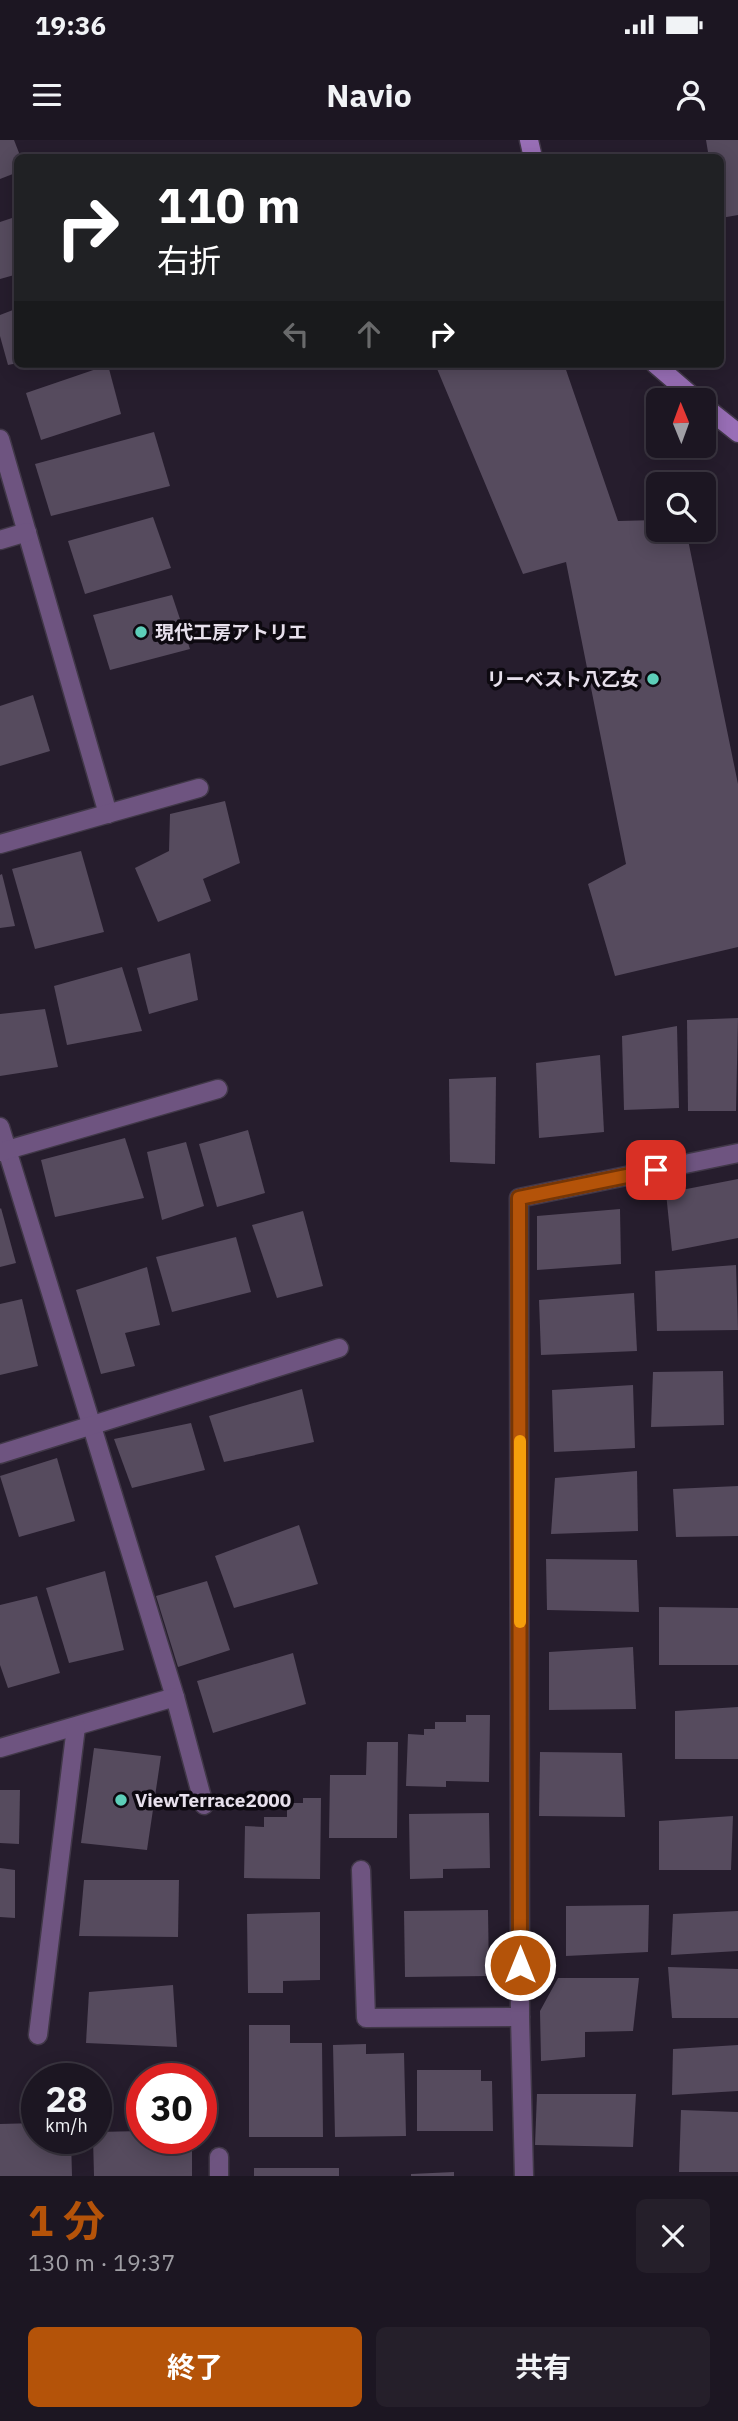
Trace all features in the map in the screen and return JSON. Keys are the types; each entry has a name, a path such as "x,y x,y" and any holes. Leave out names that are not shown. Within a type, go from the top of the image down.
{"street":[{"path":"661,368 683,388"},
{"path":"716,416 738,433"},
{"path":"0,439 108,814"},
{"path":"0,540 27,532"},
{"path":"0,844 199,788"},
{"path":"4,1151 218,1089"},
{"path":"0,1127 4,1151 175,1697 204,1805"},
{"path":"524,2176 520,2018 519,1198 738,1153"},
{"path":"0,1454 339,1348"},
{"path":"0,1748 175,1697"},
{"path":"38,2035 76,1727"},
{"path":"361,1870 366,2018 520,2018"},
{"path":"219,2157 219,2176"}],"building":[{"path":"0,140 14,140 19,154 14,154 14,174 0,179"},
{"path":"706,140 738,140 738,215 724,217 724,154 708,154"},
{"path":"14,217 14,275 0,279 0,222"},
{"path":"14,310 14,364 8,365 0,336 0,315"},
{"path":"99,368 109,368 121,414 41,440 26,393"},
{"name":"リーベスト八乙女","path":"437,368 565,368 618,521 646,520 646,542 688,542 738,784 738,947 615,976 588,884 626,864 566,562 523,574"},
{"path":"154,432 170,486 51,516 35,464"},
{"path":"153,517 171,568 85,594 68,541"},
{"name":"現代工房アトリエ","path":"172,595 190,649 110,670 93,615"},
{"path":"33,695 50,751 0,766 0,706"},
{"path":"225,801 240,863 203,879 211,901 158,922 135,868 169,851 170,814"},
{"path":"81,851 104,932 35,949 12,869"},
{"path":"2,874 15,926 0,928 0,875"},
{"path":"190,953 198,1000 149,1014 137,968"},
{"path":"122,967 142,1031 67,1045 54,986"},
{"path":"45,1009 58,1067 0,1076 0,1014"},
{"path":"738,1018 736,1111 688,1111 687,1020"},
{"path":"677,1026 679,1108 624,1110 622,1036"},
{"path":"600,1055 604,1132 539,1138 536,1063"},
{"path":"496,1077 495,1164 450,1162 449,1079"},
{"path":"248,1130 265,1193 217,1207 199,1144"},
{"path":"125,1138 144,1198 55,1217 41,1160"},
{"path":"186,1142 204,1206 162,1220 147,1152"},
{"path":"738,1179 738,1238 672,1251 666,1193"},
{"path":"0,1209 16,1263 0,1267"},
{"path":"620,1209 621,1264 537,1270 537,1216"},
{"path":"303,1211 323,1286 277,1298 252,1225"},
{"path":"236,1237 251,1292 172,1312 156,1257"},
{"path":"736,1265 738,1330 657,1331 655,1271"},
{"path":"147,1267 160,1325 125,1333 135,1366 101,1374 76,1290"},
{"path":"634,1293 637,1351 541,1355 539,1300"},
{"path":"22,1299 38,1366 0,1375 0,1304"},
{"path":"723,1371 724,1425 651,1427 653,1372"},
{"path":"633,1385 635,1448 554,1452 552,1390"},
{"path":"302,1389 314,1442 224,1462 209,1416"},
{"path":"191,1423 205,1470 132,1488 114,1439"},
{"path":"57,1458 75,1521 19,1537 0,1476"},
{"path":"637,1471 638,1531 551,1534 555,1478"},
{"path":"738,1486 738,1536 676,1537 673,1489"},
{"path":"299,1525 318,1584 234,1608 215,1556"},
{"path":"546,1559 637,1560 639,1612 547,1610"},
{"path":"105,1571 124,1650 69,1663 46,1588"},
{"path":"207,1581 230,1650 178,1667 156,1596"},
{"path":"37,1596 60,1673 8,1688 0,1665 0,1605"},
{"path":"659,1607 738,1608 738,1665 659,1665"},
{"path":"633,1647 636,1709 549,1710 549,1652"},
{"path":"293,1653 306,1704 213,1733 197,1681"},
{"path":"738,1707 738,1759 675,1759 675,1711"},
{"path":"466,1715 490,1715 489,1782 446,1781 446,1787 406,1786 408,1734 424,1735 424,1729 435,1729 435,1722 466,1722"},
{"path":"367,1742 398,1742 397,1838 329,1838 330,1775 366,1775"},
{"name":"ViewTerrace2000","path":"94,1748 161,1756 147,1850 81,1843"},
{"path":"540,1752 622,1753 625,1817 539,1816"},
{"path":"0,1790 20,1790 19,1844 0,1843"},
{"path":"303,1798 321,1798 320,1879 244,1878 245,1826 264,1827 264,1817 287,1817 287,1803 303,1803"},
{"path":"489,1813 490,1868 443,1869 443,1878 410,1879 409,1814"},
{"path":"733,1816 731,1870 659,1870 659,1821"},
{"path":"0,1868 15,1870 15,1918 0,1917"},
{"path":"84,1880 179,1880 178,1937 79,1936"},
{"path":"649,1905 648,1952 566,1956 566,1906"},
{"path":"488,1910 489,1976 405,1977 404,1911"},
{"path":"738,1911 738,1951 671,1955 673,1914"},
{"path":"320,1912 320,1980 283,1981 283,1993 248,1993 247,1914"},
{"path":"668,1967 738,1969 738,2018 672,2018"},
{"path":"558,1978 639,1978 633,2031 585,2032 585,2057 541,2061 540,2011"},
{"path":"173,1985 177,2047 86,2043 89,1992"},
{"path":"249,2025 290,2025 290,2043 322,2043 323,2137 249,2137"},
{"path":"366,2044 366,2054 404,2053 406,2136 335,2137 333,2045"},
{"path":"738,2045 738,2091 672,2095 673,2049"},
{"path":"417,2070 481,2070 481,2081 492,2081 493,2131 417,2131"},
{"path":"537,2094 636,2094 633,2147 535,2145"},
{"path":"681,2110 738,2112 738,2172 679,2172"},
{"path":"21,2123 21,2154 71,2154 72,2176 0,2176 0,2124"},
{"path":"126,2131 126,2154 192,2154 192,2176 94,2176 93,2154 112,2154 112,2132"},
{"path":"254,2168 339,2168 339,2176 254,2176"},
{"path":"454,2172 454,2176 411,2176 411,2174"}],"slow traffic":[{"path":"520,1441 520,1622"}],"place":[{"name":"現代工房アトリエ","path":"141,632"},
{"name":"リーベスト八乙女","path":"653,679"},
{"name":"ViewTerrace2000","path":"121,1800"}],"route":[{"path":"520,1965 519,1198 656,1170"}]}
